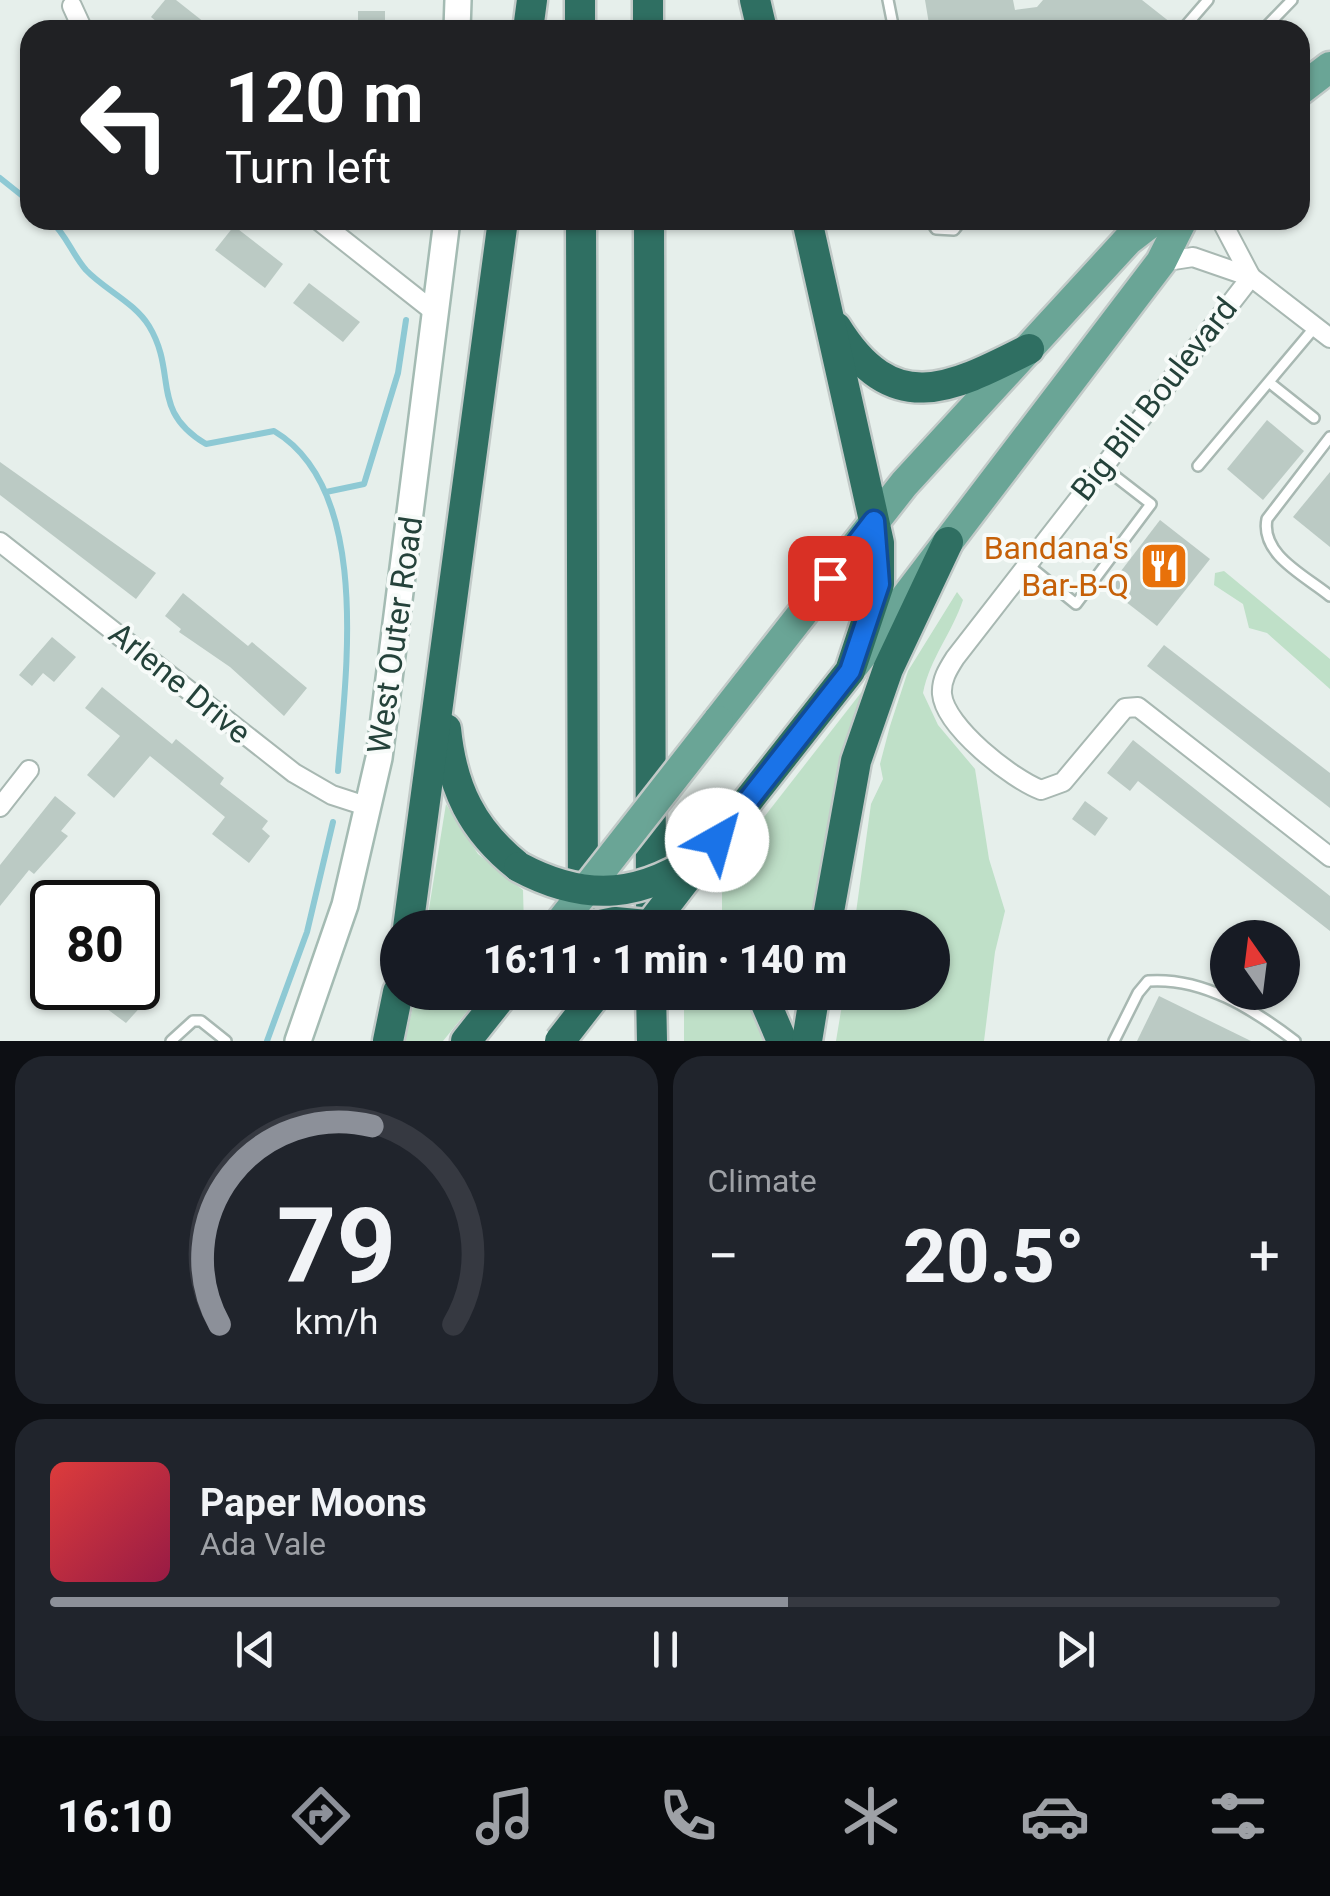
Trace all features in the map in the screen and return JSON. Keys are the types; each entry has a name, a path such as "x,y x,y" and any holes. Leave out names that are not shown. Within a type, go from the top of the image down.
{"highway":[{"path":"411,910 503,230"},
{"path":"581,230 584,910"},
{"path":"649,230 655,910"},
{"path":"666,910 850,671 879,584 874,521 809,230"},
{"path":"830,318 850,350 898,385 931,389 964,382 1029,349"},
{"path":"829,910 856,761 888,668 948,542"},
{"path":"442,686 449,762 459,794 473,821 494,847 518,867 553,884 606,892 651,884 712,846"},
{"path":"388,1041 394,1010"},
{"path":"466,1041 491,1010"},
{"path":"584,1010 584,1041"},
{"path":"560,1041 584,1010"},
{"path":"651,1010 652,1041"},
{"path":"769,1010 782,1041"},
{"path":"807,1041 812,1010"}],"main road":[{"path":"1310,82 1330,67"},
{"path":"569,910 874,521 1029,349 1128,230"},
{"path":"850,671 1161,262 1177,230"}],"street":[{"path":"72,6 79,20"},
{"path":"331,230 437,314"},
{"name":"West Outer Road","path":"298,1041 341,918 369,807 393,663 446,230"},
{"path":"1226,230 1251,277"},
{"path":"1161,262 1193,257 1251,277 1322,332"},
{"name":"Big Bill Boulevard","path":"1251,277 947,669 942,694 950,718 980,747 1033,787 1049,790 1063,782 1125,708 1138,707 1330,858"},
{"name":"Arlene Drive","path":"0,542 294,773 332,795 369,807"},
{"path":"0,807 28,770"}],"lane":[{"path":"1191,20 1208,0"},
{"path":"1273,20 1292,0"},
{"path":"1198,466 1270,382 1322,332"},
{"path":"1270,382 1314,418"},
{"path":"1330,438 1268,520 1265,532 1275,552 1330,596"},
{"path":"1026,563 1076,604 1151,504 1102,466"},
{"path":"1114,1041 1148,981 1167,980 1204,986 1276,1026 1295,1041"},
{"path":"171,1041 193,1021 201,1021 226,1041"},
{"path":"1269,1041 1276,1026"}],"green space":[{"path":"1224,571 1330,659 1330,689 1267,633 1249,628 1243,604 1214,585 1215,573"},
{"path":"957,592 963,600 923,693 938,725 975,769 989,859 1005,911 995,952 984,1041 836,1041 841,1010 950,1010 950,910 856,910 871,804 883,779 880,764 908,671"},
{"path":"867,685 820,910 722,910 722,871"},
{"path":"446,804 478,854 523,890 524,910 429,910"},
{"path":"412,1010 468,1010 443,1041 405,1041"},
{"path":"684,1010 750,1010 766,1041 684,1041"}],"building":[{"path":"165,0 176,0 201,20 155,20 151,17"},
{"path":"925,0 1013,0 1015,10 1037,7 1043,0 1142,0 1167,20 928,20"},
{"path":"358,11 385,11 385,20 358,20"},
{"path":"231,230 239,230 283,264 265,288 215,250"},
{"path":"309,283 360,322 343,342 293,303"},
{"path":"1267,420 1304,451 1263,500 1227,469"},
{"path":"0,462 156,573 136,599 0,495"},
{"path":"1330,472 1330,547 1293,517"},
{"name":"Bandana's Bar-B-Q","path":"1160,520 1210,559 1157,626 1108,588"},
{"path":"183,593 248,646 252,642 307,688 284,716 230,667 179,632 181,629 165,616"},
{"path":"52,637 76,657 54,682 43,673 32,686 19,675"},
{"path":"1164,645 1330,773 1330,808 1147,666"},
{"path":"102,687 172,744 176,739 224,778 220,784 268,821 262,829 270,836 249,863 212,834 225,817 150,756 114,798 87,775 120,736 85,708"},
{"path":"1133,740 1330,896 1330,931 1138,781 1130,791 1107,773"},
{"path":"55,796 76,813 61,831 68,836 34,874 29,870 0,906 0,865"},
{"path":"1085,801 1108,818 1095,836 1072,819"},
{"path":"1159,996 1251,1041 1137,1041"},
{"path":"109,1010 138,1010 126,1023"}],"waterway":[{"path":"0,178 20,194"},
{"path":"59,230 86,270 136,310 149,326 162,360 171,404 188,431 206,444 274,431 305,458 326,495 339,538 346,586 345,685 338,771"},
{"path":"326,492 364,484 398,373 406,320"},
{"path":"267,1041 307,932 333,822"}],"place":[{"name":"Bandana's Bar-B-Q","path":"1164,566"}],"route":[{"path":"717,840 850,671 879,584 879,543 874,521 830,578"}]}
